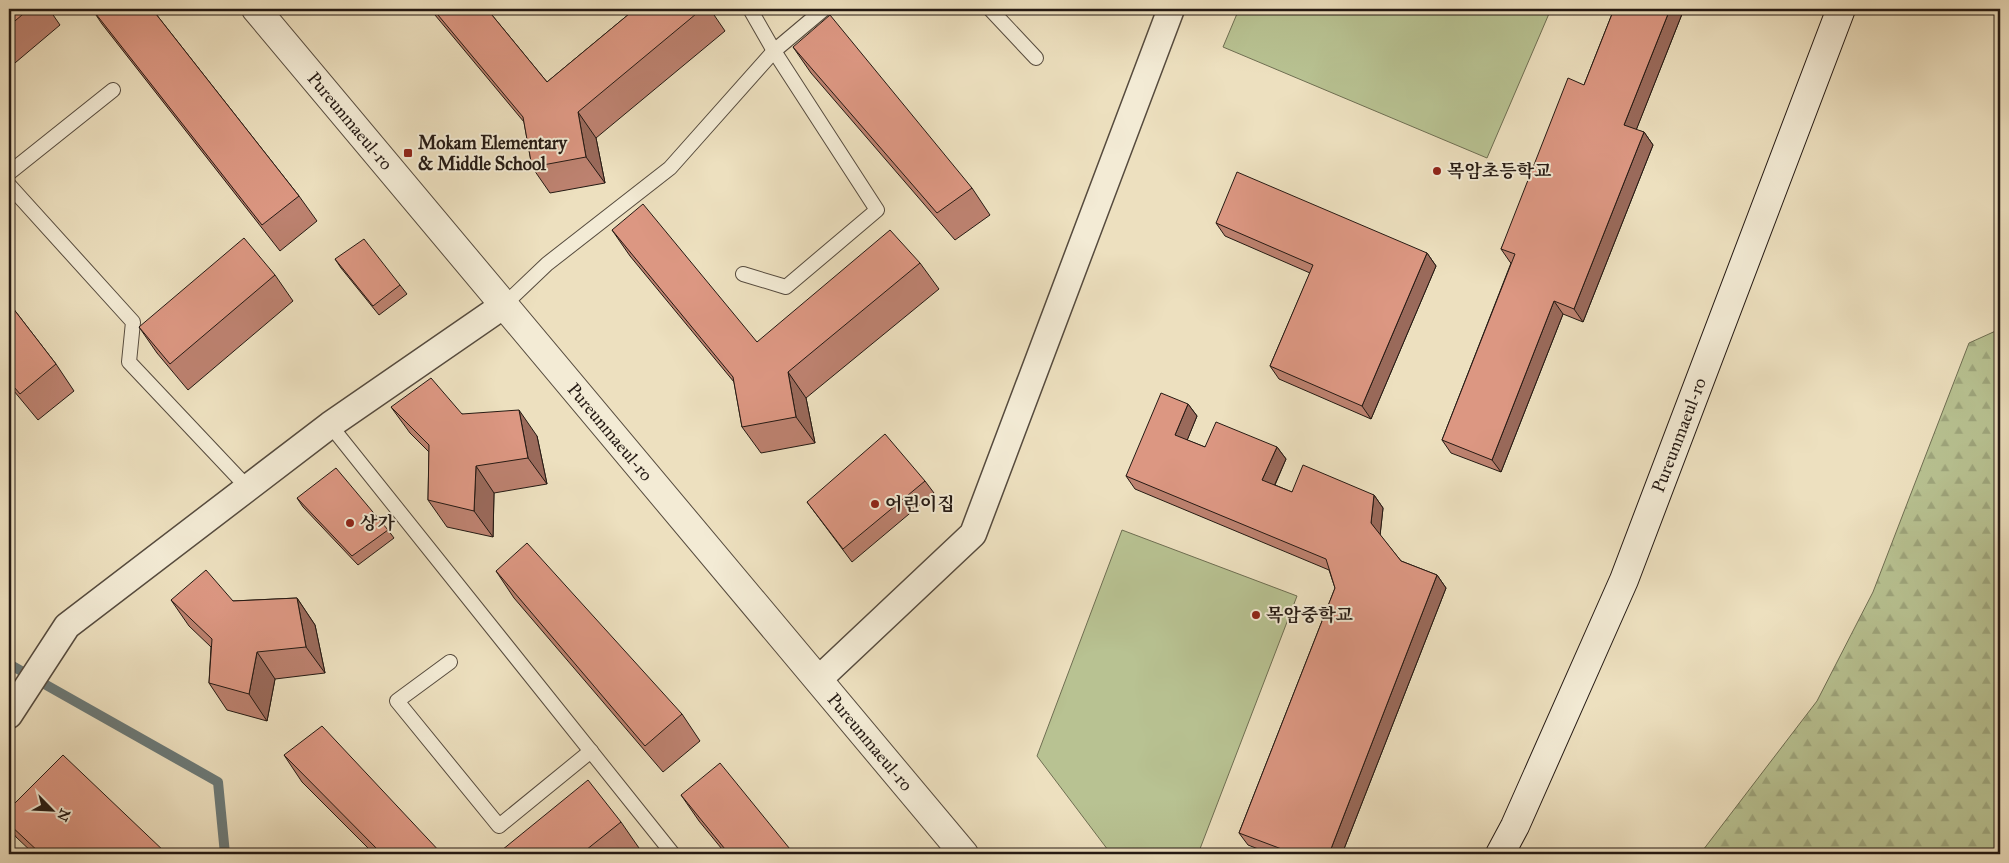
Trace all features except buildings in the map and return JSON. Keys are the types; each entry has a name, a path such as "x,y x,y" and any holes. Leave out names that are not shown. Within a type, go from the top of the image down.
{"street":[{"name":"Pureunmaeul-ro","path":"256,9 964,854"},
{"path":"818,680 973,534 1170,9"},
{"name":"Pureunmaeul-ro","path":"1500,854 1519,817 1624,580 1841,9"},
{"path":"11,713 67,626 330,425 504,305"}],"lane":[{"path":"743,274 786,287 876,210 774,51 750,9"},
{"path":"504,305 547,264 670,168 774,51 824,9"},
{"path":"990,9 1036,58"},
{"path":"9,173 113,90"},
{"path":"9,185 132,322 129,362 247,487"},
{"path":"330,425 673,854"},
{"path":"450,662 397,701 499,826 591,751"}],"green space":[{"path":"1239,9 1551,9 1487,158 1223,47"},
{"path":"2000,329 2000,854 1700,854 1817,701 1873,592 1969,343"},
{"path":"1122,530 1297,596 1198,854 1111,854 1037,756"}],"waterway":[{"path":"9,664 218,782 225,854"}],"place":[{"name":"Mokam Elementary & Middle School","path":"408,153"},
{"name":"목암초등학교","path":"1437,171"},
{"name":"어린이집","path":"875,504"},
{"name":"상가","path":"350,523"},
{"name":"목암중학교","path":"1256,615"}]}
